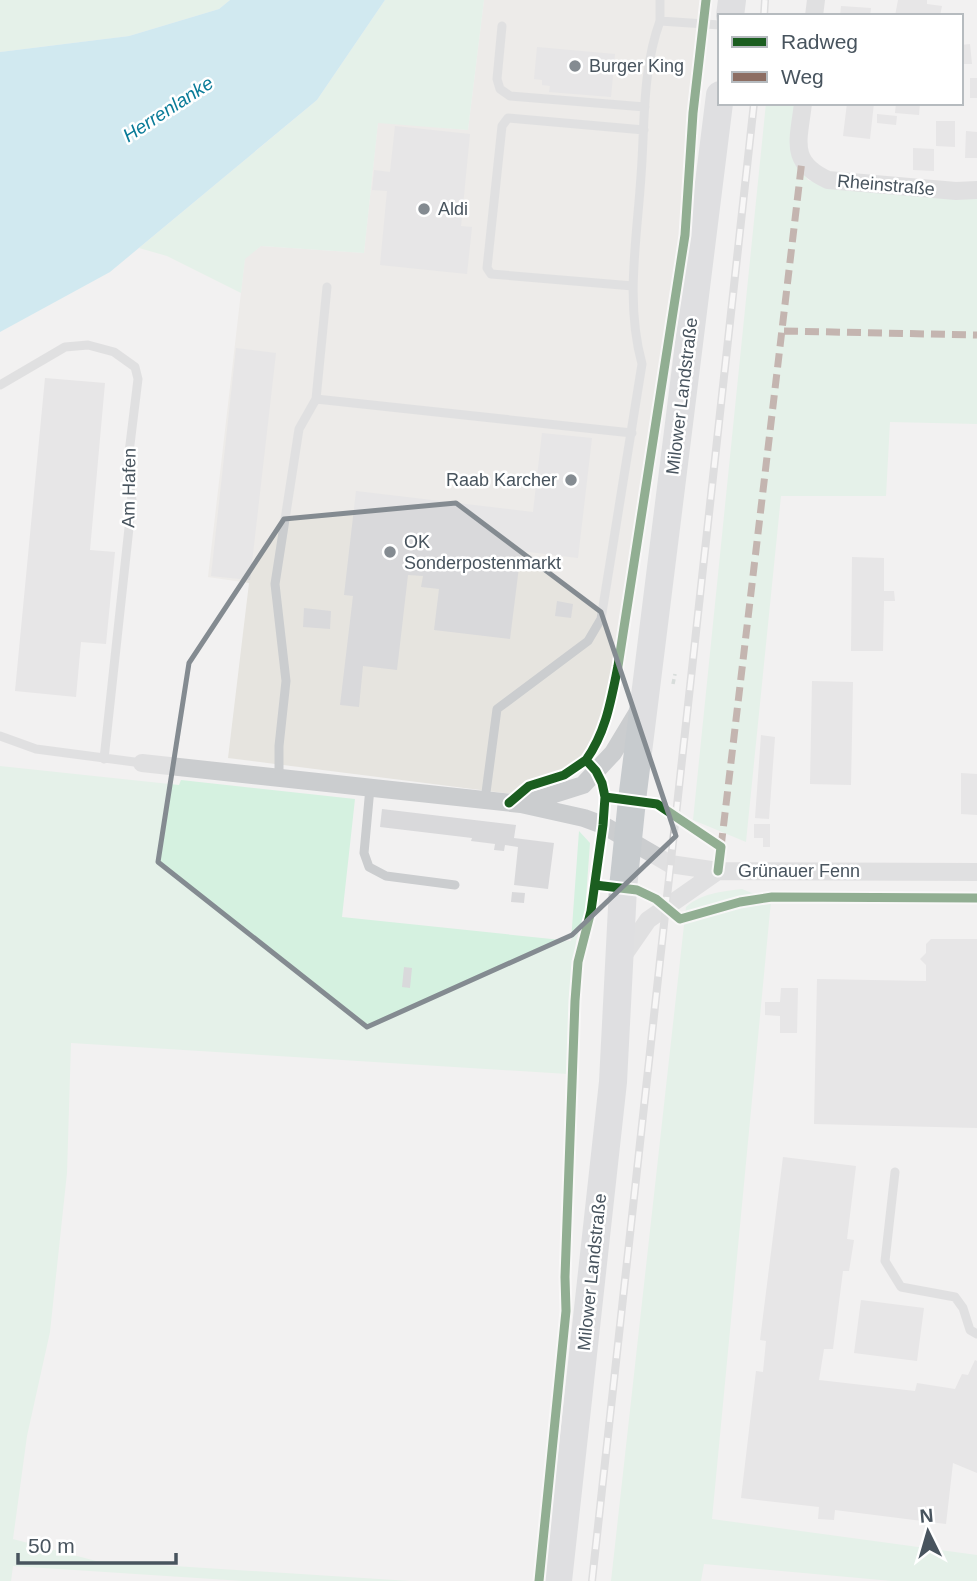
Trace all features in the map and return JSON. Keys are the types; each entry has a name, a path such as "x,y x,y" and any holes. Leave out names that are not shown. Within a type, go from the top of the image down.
{"main road":[{"name":"Milower Landstraße","path":"558,1581 613,1082 628,839 719,105"}],"street":[{"name":"Rheinstraße","path":"803,105 798,146 802,160 811,172 828,180 956,191 977,190"},
{"name":"Milower Landstraße","path":"521,804 583,785 613,753 646,698"},
{"path":"142,763 521,804 584,818 628,839"},
{"name":"Grünauer Fenn","path":"628,839 670,864 718,871 977,872"},
{"path":"619,962 648,920 718,871"}],"lane":[{"path":"485,800 497,709 588,641 601,619 642,364 634,336 633,286 645,107 652,48 660,21 660,0"},
{"path":"660,21 718,25"},
{"path":"502,26 498,79 500,89 510,96 645,107"},
{"path":"633,286 491,274 487,268 502,126 508,118 644,130"},
{"path":"279,777 279,746 286,681 275,584 299,429 316,399 327,286"},
{"name":"Am Hafen","path":"0,385 65,347 88,345 114,352 135,367 138,379 127,469 132,500 104,759"},
{"path":"316,399 632,433"},
{"path":"0,736 36,749 142,763"},
{"path":"370,788 364,853 369,867 386,876 455,885"},
{"path":"895,1172 885,1261 901,1287 956,1297 963,1308 970,1331 977,1334"}],"highlighted area":[{"path":"456,503 601,612 676,836 572,935 367,1027 158,862 189,663 284,519"}],"shaded area":[{"path":"484,0 706,0 691,115 681,238 606,716 590,751 562,773 524,783 512,794 228,758 249,583 208,577 245,258 261,246 364,253 378,122 468,130"}],"green space":[{"path":"0,0 230,0 219,9 129,36 0,52"},
{"path":"385,0 484,0 468,130 378,123 364,253 261,246 245,259 241,293 167,256 139,248 317,100"},
{"path":"766,105 795,105 798,165 808,180 827,186 977,197 977,424 890,422 886,496 781,496 746,842 693,820"},
{"path":"0,766 179,785 181,780 355,799 342,917 571,941 579,831 590,843 585,912 576,941 568,1074 71,1043 67,1173 50,1332 27,1436 13,1539 96,1561 410,1581 243,1581 13,1566 11,1581 0,1581"},
{"path":"742,889 771,901 712,1519 977,1555 977,1581 892,1581 704,1564 701,1581 611,1581 686,907 705,896"}],"water":[{"name":"Herrenlanke","path":"230,0 385,0 317,100 110,272 0,332 0,52 129,36 219,9"}],"building":[{"path":"898,0 927,0 927,4 942,6 940,14 895,14"},
{"path":"841,6 871,8 870,14 840,14"},
{"path":"970,44 972,64 963,64 963,45"},
{"name":"Burger King","path":"537,47 615,54 611,97 549,92 550,86 542,85 542,80 534,79"},
{"path":"970,78 977,78 977,98 970,98"},
{"path":"847,105 874,105 870,139 843,136"},
{"path":"896,105 920,105 919,115 895,113"},
{"path":"877,114 897,116 896,125 877,123"},
{"path":"936,121 955,121 955,147 936,146"},
{"name":"Aldi","path":"395,126 470,134 461,226 472,227 467,274 380,265 387,191 372,190 374,170 390,172"},
{"path":"966,131 977,132 977,158 965,158"},
{"path":"913,148 934,149 934,171 913,170"},
{"path":"236,348 276,353 250,580 211,576"},
{"path":"45,378 105,383 90,550 115,552 106,644 81,642 76,697 15,691"},
{"path":"542,433 592,438 578,558 521,551 510,639 434,630 439,589 421,587 423,576 408,575 397,670 363,666 359,707 340,705 353,596 344,595 356,491 533,512"},
{"path":"852,557 884,558 884,591 894,591 895,601 884,601 883,651 851,651"},
{"path":"557,601 573,604 571,618 555,616"},
{"path":"304,608 331,611 330,629 303,627"},
{"path":"812,681 853,682 851,785 810,784"},
{"path":"761,735 775,737 769,819 755,818"},
{"path":"961,773 977,774 977,815 961,814"},
{"path":"382,809 516,825 514,838 554,843 548,889 514,885 518,847 505,845 504,851 494,850 495,844 471,841 472,838 380,827"},
{"path":"754,824 770,824 770,847 763,847 763,838 754,838"},
{"path":"512,892 525,893 524,903 511,902"},
{"path":"931,939 977,939 977,1128 814,1124 817,979 926,981 926,965 920,959 926,953 926,944"},
{"path":"404,967 412,968 410,988 402,987"},
{"path":"781,988 798,988 797,1033 780,1033 780,1016 765,1015 765,1002 780,1002"},
{"path":"783,1157 856,1166 847,1239 854,1240 849,1271 843,1271 833,1349 824,1349 819,1380 915,1391 917,1383 955,1389 962,1374 968,1375 975,1360 977,1361 977,1473 953,1463 946,1524 835,1510 834,1520 818,1519 819,1507 741,1498 756,1371 763,1372 766,1341 760,1340"},
{"path":"861,1300 924,1308 917,1361 854,1353"}],"railway":[{"path":"764,14 765,0"},
{"path":"592,1581 754,105"}],"marked path":[{"path":"721,847 802,160"},
{"path":"784,331 977,335"}],"cycle path":[{"path":"539,1581 566,1311 565,1277 578,962 591,911 605,797 596,771 586,760 603,727 618,666 685,235 693,113 706,0"},
{"path":"509,803 529,786 564,775 586,760"},
{"path":"605,797 657,804 721,847 718,871"},
{"path":"595,885 637,890 656,899 680,919 740,902 772,897 977,898"}],"place":[{"name":"Burger King","path":"575,66"},
{"name":"Aldi","path":"424,209"},
{"name":"Raab Karcher","path":"571,480"},
{"name":"OK Sonderpostenmarkt","path":"390,552"}]}
